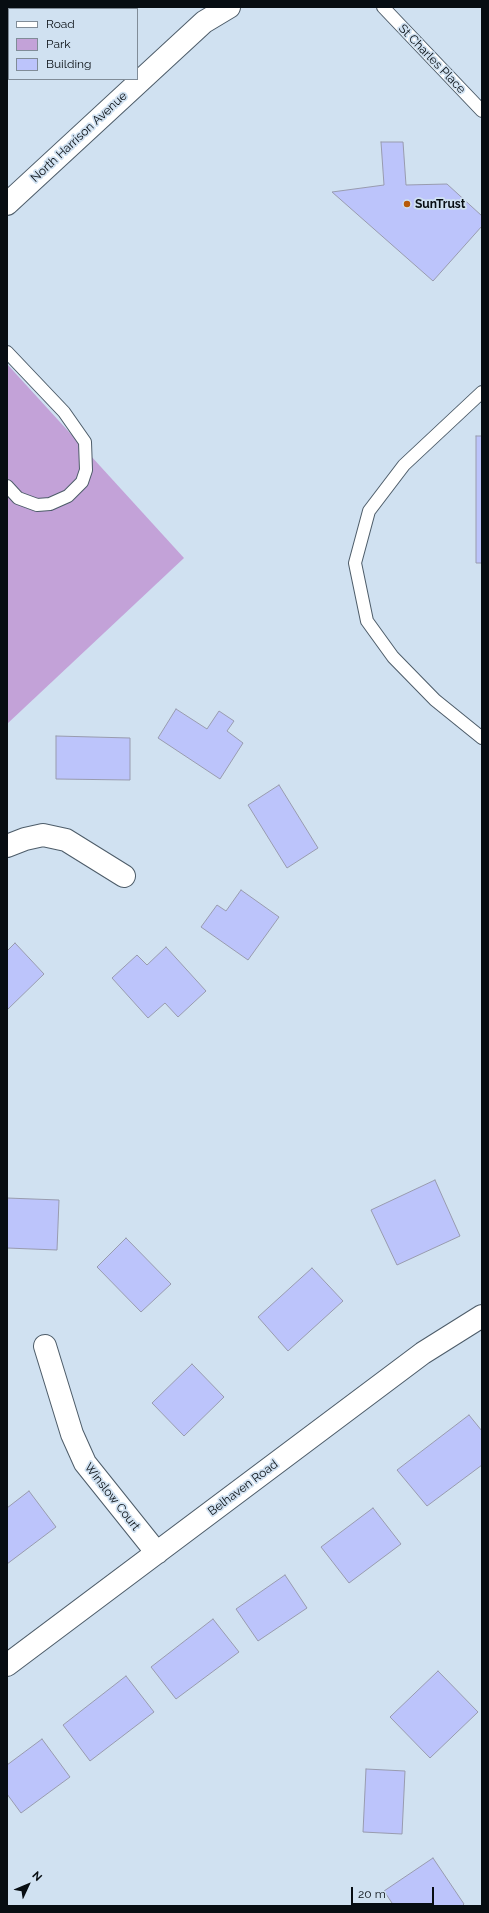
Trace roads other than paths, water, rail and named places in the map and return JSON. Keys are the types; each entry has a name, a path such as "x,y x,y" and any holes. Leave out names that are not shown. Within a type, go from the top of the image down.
{"street":[{"name":"North Harrison Avenue","path":"7,204 208,14 229,7"},
{"path":"7,846 25,839 43,835 66,840 124,876"},
{"name":"Belhaven Road","path":"7,1665 423,1353 482,1316"},
{"name":"Winslow Court","path":"45,1346 72,1434 85,1463 157,1553"}],"lane":[{"name":"St Charles Place","path":"383,7 482,111"},
{"path":"7,352 64,412 85,442 86,470 82,482 68,496 50,504 37,505 18,498 7,486"},
{"path":"482,392 404,465 369,511 355,563 367,621 393,657 435,700 482,738"}],"place":[{"name":"SunTrust","path":"407,204"}]}
